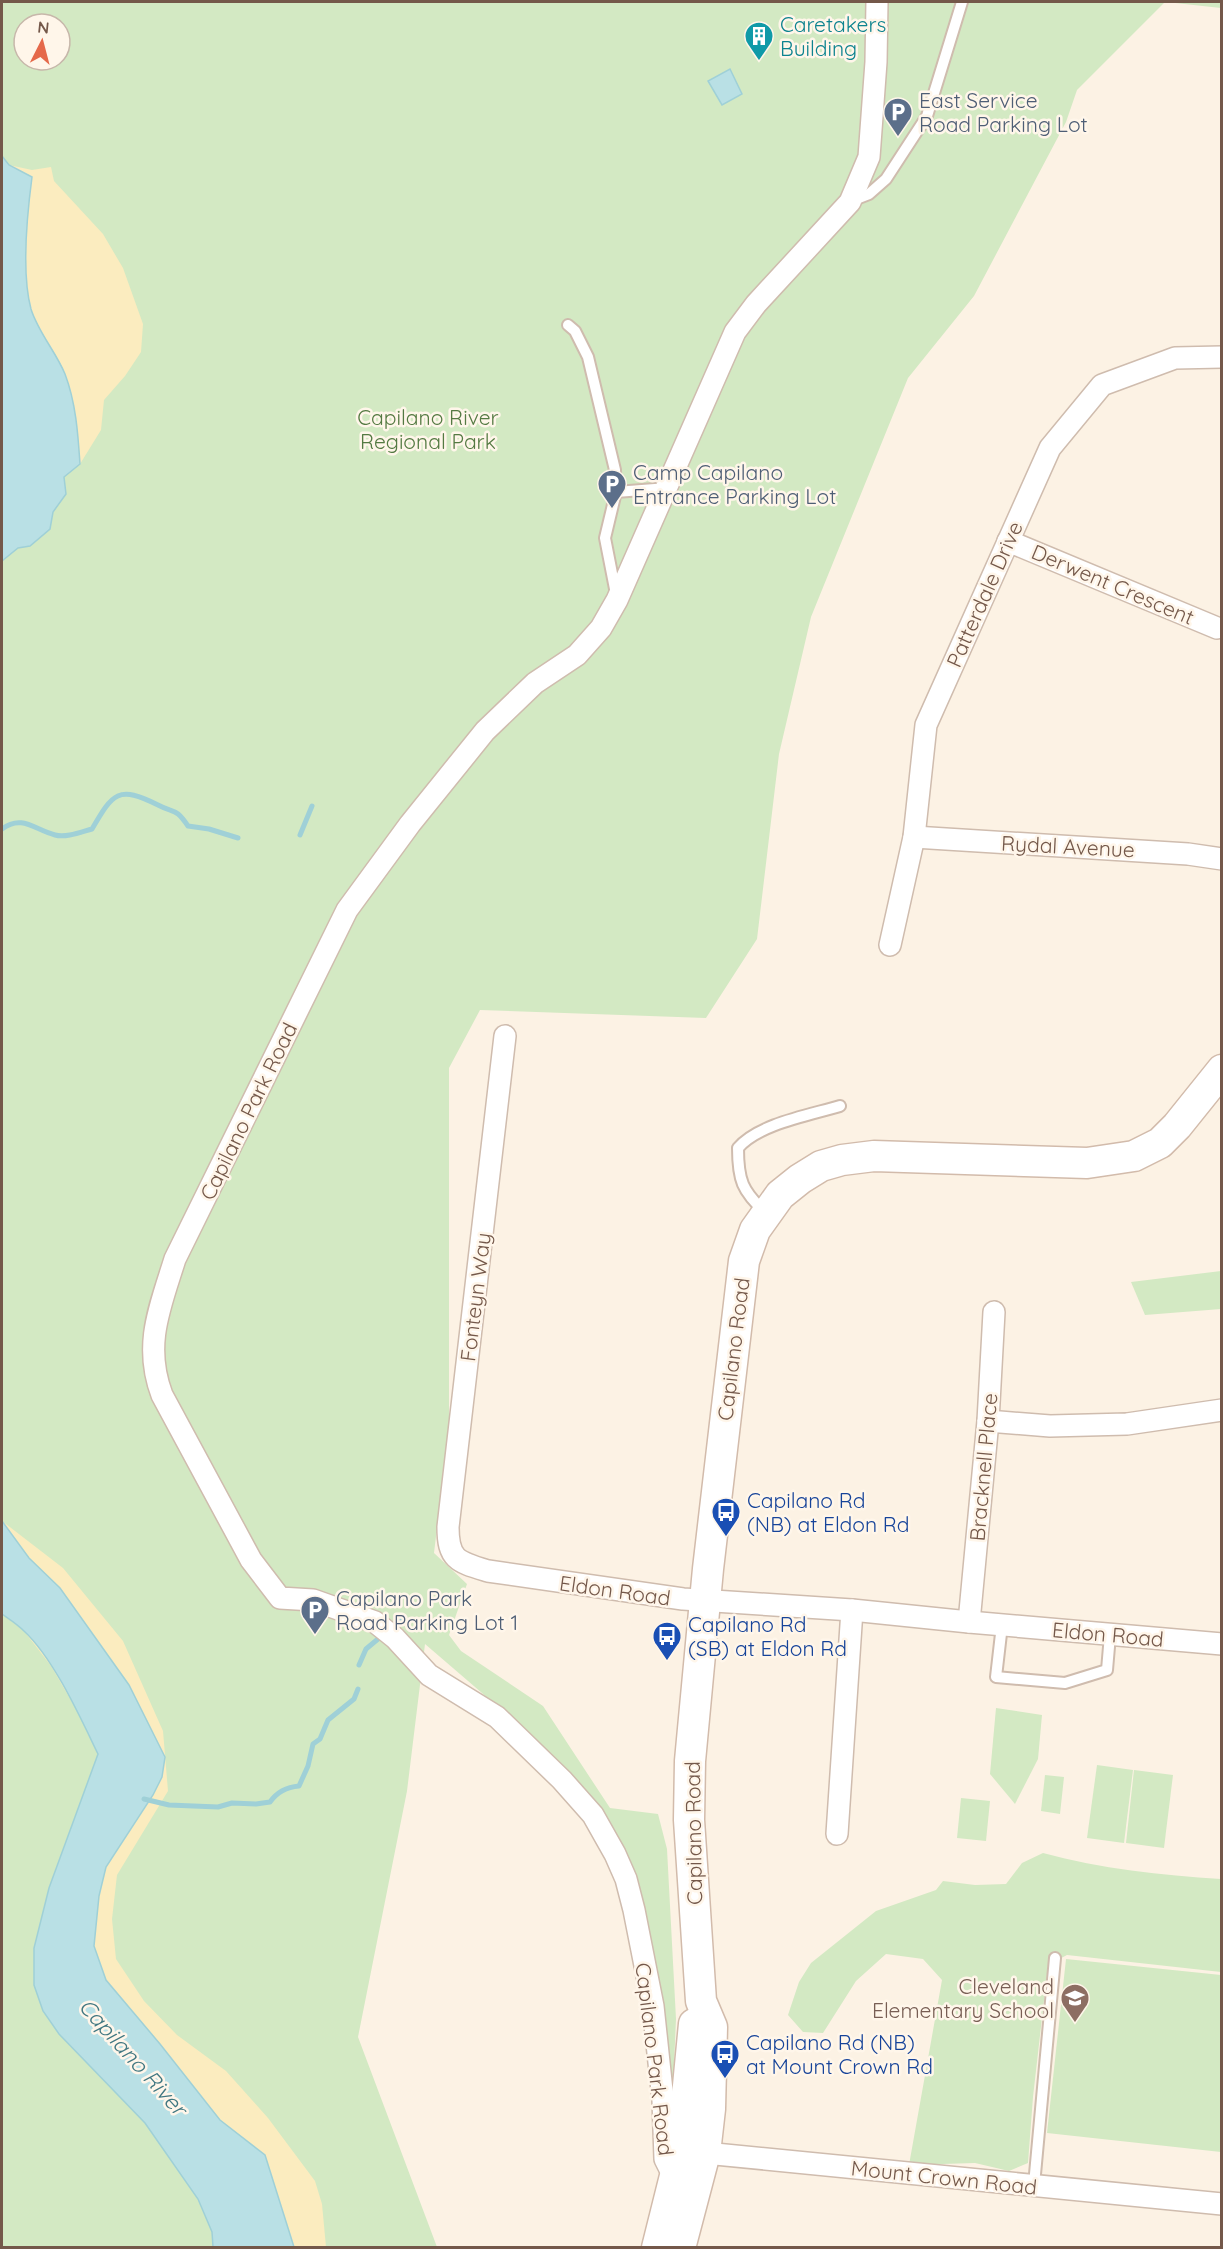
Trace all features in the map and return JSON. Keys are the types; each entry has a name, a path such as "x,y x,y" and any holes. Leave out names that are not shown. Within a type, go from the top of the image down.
{"main road":[{"name":"Capilano Road","path":"680,2247 705,2153 710,2109 712,2027 701,2001 689,1820 690,1761 704,1600 744,1262 754,1230 780,1195 800,1179 821,1166 842,1160 874,1156 1087,1162 1134,1156 1160,1143 1177,1126 1221,1070"},
{"name":"Capilano Road","path":"657,2247 675,2176 694,2025 701,2001"},
{"path":"690,2071 701,2108 696,2134 705,2153"},
{"path":"669,2247 680,2204 675,2176"}],"street":[{"name":"Capilano Park Road","path":"675,2176 665,2159 663,2100 652,2006 634,1910 626,1879 593,1815 497,1717 429,1675 394,1638 375,1622 313,1600 280,1598 251,1560 230,1525 210,1481 162,1395 153,1363 156,1316 175,1259 347,910 410,824 486,731 535,683 577,655 601,628 617,600 668,488 735,332 756,304 849,201 869,157 876,62 877,2"},
{"name":"Patterdale Drive","path":"890,945 914,837 926,725 1050,448 1102,385 1174,358 1221,357"},
{"name":"Derwent Crescent","path":"1008,541 1217,628"},
{"name":"Rydal Avenue","path":"914,837 1188,854 1221,859"},
{"name":"Fonteyn Way","path":"454,1557 448,1544 448,1527 505,1036"},
{"name":"Bracknell Place","path":"969,1622 988,1421 994,1312"},
{"path":"988,1421 1050,1426 1127,1424 1221,1410"},
{"name":"Eldon Road","path":"454,1557 488,1571 683,1599 852,1610 1221,1644"},
{"path":"837,1834 852,1610"},
{"path":"675,2176 691,2159 705,2153"},
{"name":"Mount Crown Road","path":"705,2153 1221,2204"}],"lane":[{"path":"849,201 869,194 886,179 927,116 962,2"},
{"path":"568,325 575,331 588,357 615,470 616,492 605,538 617,600"},
{"path":"616,492 668,488"},
{"path":"766,1213 745,1191 738,1164 738,1148 745,1139 769,1128 840,1106"},
{"path":"1002,1625 996,1677 1065,1683 1107,1670 1110,1635"},
{"path":"1034,2185 1055,1958"}],"green space":[{"name":"Capilano River Regional Park","path":"2,2 1165,2 1077,90 1066,122 974,296 908,378 811,617 779,754 757,939 706,1018 480,1010 449,1068 449,1430 434,1553 467,1584 449,1635 461,1651 543,1706 610,1808 658,1814 667,1849 676,2019 672,2112 635,1877 506,1717 425,1644 407,1791 358,2037 437,2247 2,2248"},
{"path":"1166,2 1221,2 1221,8"},
{"path":"1221,1271 1221,1309 1145,1315 1131,1282"},
{"path":"996,1708 1042,1715 1038,1759 1015,1804 990,1774"},
{"path":"1097,1765 1133,1770 1124,1843 1087,1838"},
{"path":"1134,1770 1173,1775 1164,1848 1126,1843"},
{"path":"1045,1775 1064,1777 1060,1814 1041,1811"},
{"path":"961,1798 990,1801 986,1841 957,1838"},
{"path":"1043,1853 1131,1870 1221,1879 1221,1972 1067,1955 1048,1965 1028,2163 1009,2171 975,2163 909,2165 942,1980 923,1959 886,1954 856,1981 823,2033 803,2032 788,2015 799,1982 811,1963 876,1911 936,1890 943,1881 975,1885 1006,1884 1022,1863"},
{"path":"1066,1959 1221,1975 1221,2152 1047,2133"}],"sand":[{"path":"9,165 32,170 51,167 54,181 103,234 123,268 143,324 141,352 125,376 104,400 101,430 80,464 76,419 69,385 62,366 34,317 28,294 26,243 32,177"},
{"path":"2,1521 63,1568 123,1641 163,1731 168,1791 117,1875 112,1919 116,1959 144,2001 177,2035 226,2071 268,2118 315,2181 322,2204 326,2247 213,2247 212,2232 198,2199 145,2123 59,2034 43,2011 34,1985 34,1948 49,1888 98,1754 51,1666 24,1631 2,1614"}],"water":[{"path":"730,69 742,94 722,105 708,81"},
{"path":"2,156 9,165 32,177 26,243 28,294 34,317 69,385 76,419 80,464 64,477 66,494 53,512 50,529 30,546 18,548 2,561"},
{"name":"Capilano River","path":"2,1521 29,1558 60,1588 129,1685 165,1757 162,1777 153,1795 106,1867 99,1896 94,1946 106,1980 220,2120 265,2155 294,2247 213,2247 212,2232 198,2199 145,2123 59,2034 43,2011 34,1985 34,1948 49,1888 98,1754 66,1689 46,1657 24,1631 2,1614"}],"waterway":[{"path":"2,829 9,825 22,823 55,835 78,833 92,829 112,800 125,794 145,799 174,812 188,826 209,829 238,838"},
{"path":"300,835 312,806"},
{"path":"393,1627 402,1619"},
{"path":"359,1665 366,1649 378,1639"},
{"path":"144,1799 169,1805 218,1807 232,1803 270,1802 283,1791 299,1786 308,1766 313,1744 320,1739 328,1720 354,1699 358,1689"}],"place":[{"name":"Caretakers Building","path":"759,62"},
{"name":"East Service Road Parking Lot","path":"898,138"},
{"name":"Camp Capilano Entrance Parking Lot","path":"612,510"},
{"name":"Capilano Rd (NB) at Eldon Rd","path":"726,1538"},
{"name":"Capilano Park Road Parking Lot 1","path":"315,1636"},
{"name":"Capilano Rd (SB) at Eldon Rd","path":"667,1662"},
{"name":"Cleveland Elementary School","path":"1075,2024"},
{"name":"Capilano Rd (NB) at Mount Crown Rd","path":"725,2080"}]}
